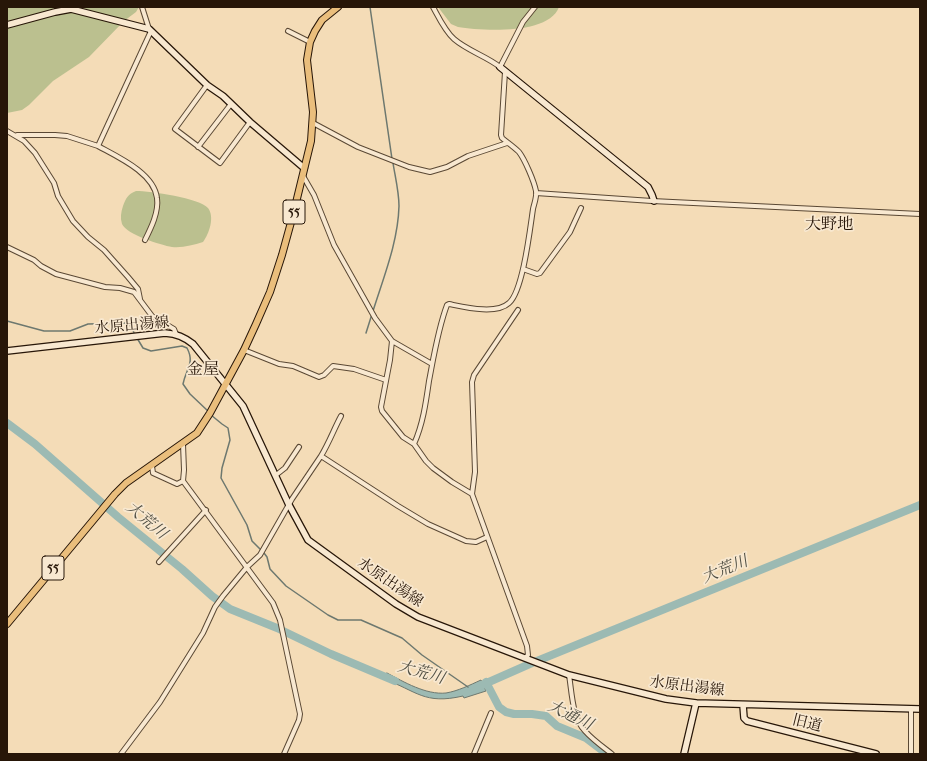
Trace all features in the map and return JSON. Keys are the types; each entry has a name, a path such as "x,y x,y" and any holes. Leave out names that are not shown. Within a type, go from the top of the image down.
{"main road":[{"name":"55","path":"7,624 115,494 126,483 197,433 244,350 270,292 282,255 303,176 313,123 307,60 310,42 322,20 338,7"},
{"path":"7,25 55,12 71,10 150,30 159,37 207,85 223,96 250,122 304,168"},
{"path":"500,68 648,188 654,201"},
{"name":"水原出湯線","path":"7,351 165,333 182,336 193,344 226,383 243,406 289,505 308,540 406,611 418,617 569,675 666,699 696,704 920,709"},
{"path":"684,754 696,704"},
{"name":"旧道","path":"743,705 744,718 747,721 876,754"}],"street":[{"path":"98,146 150,30 142,7"},
{"path":"433,7 447,32 455,40 476,53 488,58 500,68 523,22 535,7"},
{"path":"288,30 310,42"},
{"path":"414,444 424,413 438,335 447,305 449,304 475,309 488,309 497,308 508,303 514,294 523,269 536,193 533,181 520,155 500,135 506,72"},
{"path":"207,85 175,129 220,163 250,122"},
{"path":"198,146 230,104"},
{"path":"313,123 358,146 409,167 430,172 447,167 468,156 507,143"},
{"path":"7,131 24,141 42,162 54,183 61,201 73,221 88,237 104,250 128,277 138,289 140,298"},
{"path":"16,135 67,136 98,146 133,166 151,183 155,191 157,205 152,225 146,240"},
{"path":"303,176 314,195 334,244 372,313 392,341 432,364"},
{"path":"536,193 579,197 920,214"},
{"path":"523,269 537,274 540,273 570,232 581,208"},
{"path":"7,247 34,260 41,266 56,274 105,287 120,288 134,292 152,316 174,329 176,334"},
{"path":"518,310 474,375 472,382 475,472 472,494 527,646 527,658"},
{"path":"392,341 381,407 382,411 403,437 414,444 432,468 472,494"},
{"path":"244,350 279,364 293,366 319,377 324,375 333,366 354,369 386,380"},
{"path":"121,754 160,702 203,633 222,596 261,554 289,505 321,456 341,416"},
{"path":"182,444 184,470 183,481 206,510 273,603 280,620 300,714 299,720 284,754"},
{"path":"276,475 285,468 299,447"},
{"path":"321,456 428,524 466,541 476,542 487,536"},
{"path":"152,466 153,473 177,484 183,481"},
{"path":"159,562 206,510"},
{"path":"569,675 575,709 579,722 586,732 612,754"},
{"path":"911,709 911,754"},
{"path":"474,754 491,713"}],"green space":[{"path":"7,7 139,7 136,12 124,21 89,57 53,81 22,110 7,113"},
{"path":"438,7 559,7 553,16 529,27 482,30 458,27 451,24"},
{"path":"136,191 152,192 185,198 203,204 210,212 211,221 207,235 203,242 184,247 172,247 145,239 130,232 122,224 122,208 131,193"}],"water":[{"path":"387,673 415,687 431,692 446,693 464,688 481,680 486,691 464,698 463,696 439,699 430,698 384,679"}],"waterway":[{"path":"370,7 392,159"},
{"path":"373,311 390,259 398,219 399,206 393,163"},
{"path":"366,333 372,314"},
{"path":"7,321 44,331 70,331 88,324 125,323 131,326 135,335"},
{"path":"137,338 143,348 151,351 182,346 187,348 190,362 183,384 190,394 209,412"},
{"path":"211,415 228,428 230,440 222,468 221,478 247,525 252,541 261,550"},
{"name":"大荒川","path":"7,423 35,444 118,517 182,569 212,596 230,609 277,628 331,654 395,681"},
{"name":"大荒川","path":"473,689 532,663 920,505"},
{"path":"264,553 267,557 270,569 286,586 328,615 338,620 361,620 402,638 422,655 468,687"},
{"name":"大通川","path":"486,682 499,707 506,712 546,716 557,726 586,738 607,754"}],"district":[{"name":"大野地","path":"829,225"},
{"name":"金屋","path":"203,370"}]}
